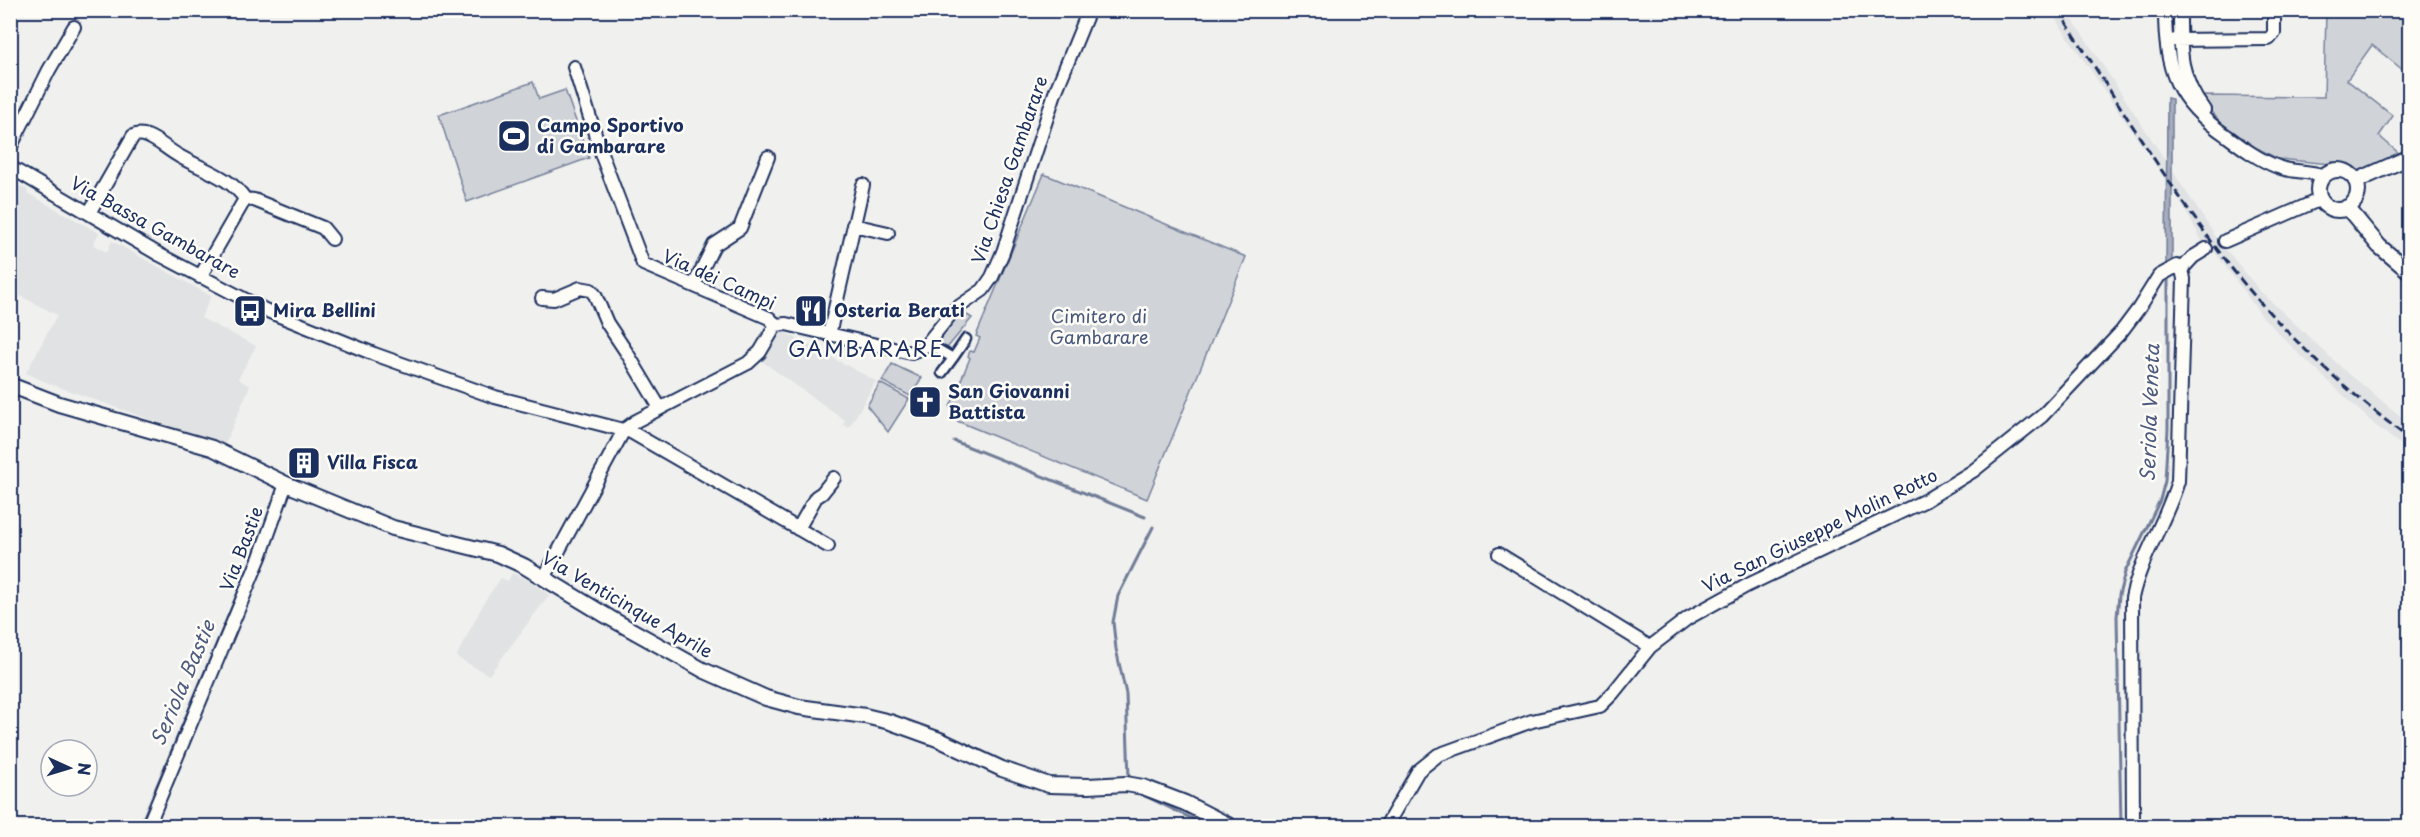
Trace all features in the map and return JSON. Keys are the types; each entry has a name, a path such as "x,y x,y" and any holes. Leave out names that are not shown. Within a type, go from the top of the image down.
{"street":[{"name":"Via Chiesa Gambarare","path":"927,343 954,310 983,290 992,277 1024,191 1055,93 1089,10"},
{"path":"2165,10 2165,40 2169,65 2182,93 2206,122 2256,157 2280,168 2308,171 2324,176"},
{"path":"2181,10 2182,66 2187,82 2201,106 2229,138"},
{"path":"2165,40 2269,39 2274,33 2274,10"},
{"path":"10,148 49,70 74,27"},
{"name":"Via dei Campi","path":"574,67 602,156 638,257 649,269 694,285 769,318 776,325"},
{"path":"89,213 133,136 139,134 152,138 231,184 245,199 254,200 323,228 332,239"},
{"path":"694,285 714,245 735,232 744,220 768,157"},
{"path":"2356,181 2409,157"},
{"name":"Via Bassa Gambarare","path":"10,167 200,277 270,312 374,354 495,397 633,433 828,546"},
{"path":"2344,170 2356,181 2357,195 2347,207 2331,208 2321,199 2319,187 2324,176 2331,171 2344,170"},
{"path":"829,335 863,185"},
{"path":"200,277 245,199"},
{"path":"2225,241 2321,199"},
{"path":"2347,207 2379,246 2409,272"},
{"path":"854,225 888,233"},
{"name":"Via San Giuseppe Molin Rotto","path":"1386,826 1418,771 1428,761 1483,737 1532,721 1600,706 1650,647 1675,627 1712,604 1767,575 1926,500 1973,471 2042,416 2092,365 2121,332 2163,272 2179,267 2206,249"},
{"path":"2133,826 2132,598 2140,568 2173,499 2178,481 2184,279 2179,267"},
{"path":"542,298 554,299 580,288 591,290 607,323 660,408"},
{"path":"544,578 624,430 660,408 735,371 757,357 776,325 786,324 911,353 918,351 927,343 953,358"},
{"path":"942,373 966,339"},
{"name":"Via Venticinque Aprile","path":"10,385 59,404 212,448 286,484 393,528 488,551 544,578 703,670 766,698 799,707 866,716 890,722 940,740 1002,769 1049,785 1126,784 1143,787 1230,826"},
{"path":"798,529 816,497 834,478"},
{"name":"Via Bastie","path":"148,826 260,557 286,484"},
{"path":"1498,554 1650,647"}],"shaded area":[{"path":"2050,11 2067,11 2216,237 2260,291 2343,369 2409,423 2409,451 2375,425 2293,348 2262,316 2214,251 2209,253 2178,198"},
{"path":"10,181 99,233 93,245 107,252 112,241 211,296 201,318 256,346 238,379 250,386 224,446 26,373 57,315 11,291"},
{"path":"780,330 876,381 849,428 843,424 845,420 763,362"},
{"path":"512,573 530,581 549,595 489,675 456,657 486,599 501,578 508,581"}],"green space":[{"path":"2326,11 2409,11 2409,75 2372,45 2347,80 2393,116 2379,136 2401,155 2366,171 2341,165 2278,159 2240,139 2222,124 2197,96 2324,97"},
{"name":"Campo Sportivo di Gambarare","path":"533,82 539,99 565,90 589,158 467,202 439,115"},
{"name":"Cimitero di Gambarare","path":"1044,174 1246,257 1147,499 950,418 954,409 950,407 970,358 968,356 970,351 974,352 980,338 976,336"},
{"path":"962,312 972,318 947,348 936,342 951,322"},
{"path":"892,364 922,378 910,396 882,381"},
{"path":"880,383 909,399 888,432 867,406"}],"water":[{"path":"2167,98 2172,99 2172,263 2166,267"}],"waterway":[{"name":"Seriola Veneta","path":"2121,826 2117,617 2119,595 2125,572 2160,500 2165,481 2168,429 2168,274"},
{"path":"954,441 1145,517"},
{"path":"1129,778 1126,694 1116,649 1113,622 1118,596 1153,527"},
{"name":"Seriola Bastie","path":"140,826 255,552"},
{"path":"1137,792 1207,826"}],"railway":[{"path":"2058,10 2165,175 2233,270 2316,360 2410,439"}],"place":[{"name":"Campo Sportivo di Gambarare","path":"514,136"},
{"name":"Mira Bellini","path":"250,311"},
{"name":"Osteria Berati","path":"811,311"},
{"name":"San Giovanni Battista","path":"925,402"},
{"name":"Villa Fisca","path":"304,463"}],"district":[{"name":"GAMBARARE","path":"866,350"}]}
